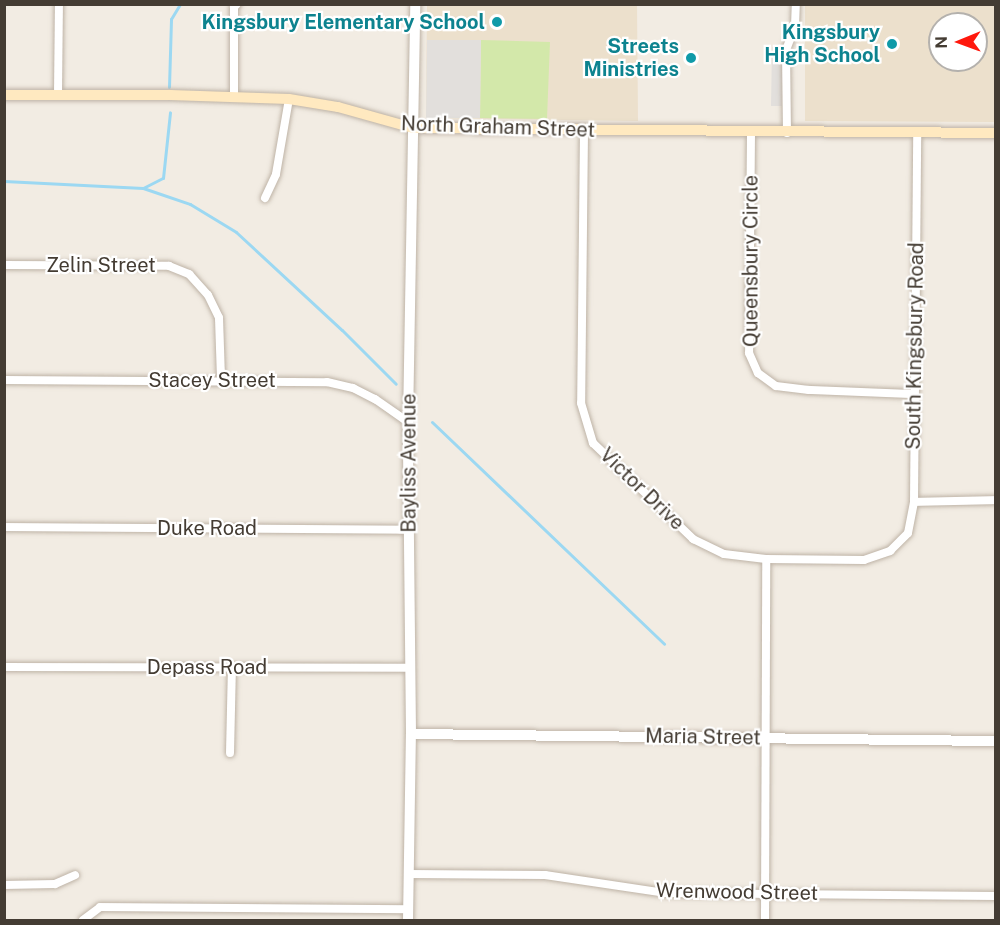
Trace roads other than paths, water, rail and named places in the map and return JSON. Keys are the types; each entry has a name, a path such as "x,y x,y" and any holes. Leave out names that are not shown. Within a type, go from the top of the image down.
{"main road":[{"name":"North Graham Street","path":"4,95 234,96 289,99 338,107 412,128 751,133 996,133"}],"street":[{"path":"58,94 59,4"},
{"path":"234,96 234,7 237,4"},
{"name":"Bayliss Avenue","path":"407,915 411,734 408,422 415,4"},
{"path":"787,133 786,50 795,27 796,4"},
{"path":"265,198 276,174 289,99"},
{"name":"Victor Drive","path":"584,131 581,403 593,443 693,539 724,554 766,559 864,560 889,551"},
{"name":"South Kingsbury Road","path":"889,551 908,532 914,502 913,394 917,132"},
{"name":"Queensbury Circle","path":"751,133 749,353 758,373 776,386 809,390 913,394"},
{"name":"Zelin Street","path":"4,265 169,266 189,274 208,295 219,318 221,379"},
{"name":"Stacey Street","path":"4,380 221,379 327,382 353,388 375,399 408,422"},
{"path":"914,502 996,500"},
{"name":"Duke Road","path":"4,527 409,530"},
{"path":"765,921 766,559"},
{"name":"Depass Road","path":"4,666 409,668"},
{"path":"230,753 232,667"},
{"name":"Maria Street","path":"411,734 996,741"},
{"name":"Wrenwood Street","path":"408,874 545,875 664,894 765,892 996,896"},
{"path":"4,885 55,884 75,875"},
{"path":"83,921 100,907 407,915"}],"waterway":[{"path":"169,87 171,19 180,4"},
{"path":"4,181 143,188 163,178 170,112"},
{"path":"143,188 190,204 236,232 342,330 396,384"},
{"path":"432,422 664,644"}],"place":[{"name":"Kingsbury Elementary School","path":"497,22"},
{"name":"Kingsbury High School","path":"892,44"},
{"name":"Streets Ministries","path":"691,58"}]}
